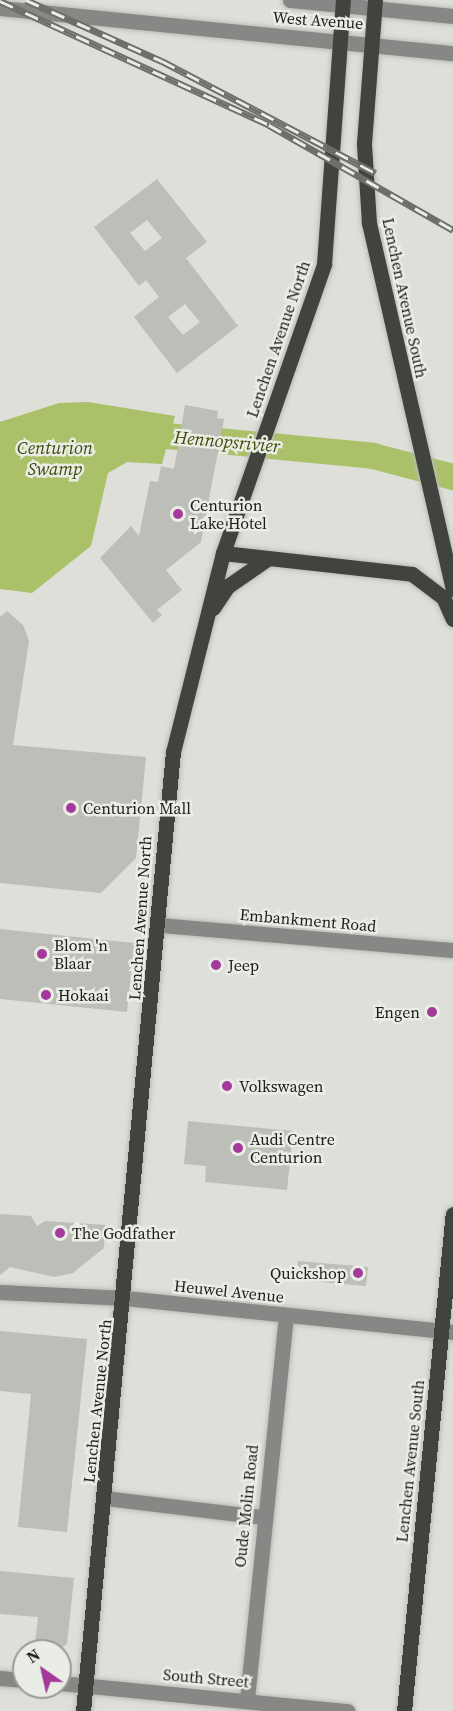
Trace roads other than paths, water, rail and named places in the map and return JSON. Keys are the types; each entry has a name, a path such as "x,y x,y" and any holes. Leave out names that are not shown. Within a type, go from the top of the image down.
{"main road":[{"name":"Lenchen Avenue North","path":"83,1711 125,1298 160,925 173,752 198,642 223,553 244,486 275,406 324,264 331,218 338,41 342,3"},
{"name":"Lenchen Avenue South","path":"374,4 364,144 369,222 453,590"},
{"path":"223,553 412,574 443,597 453,619"},
{"path":"198,642 216,599 267,559"},
{"name":"Lenchen Avenue South","path":"404,1711 447,1331 453,1215"}],"street":[{"name":"West Avenue","path":"290,0 374,4 453,16"},
{"name":"West Avenue","path":"0,8 338,41 372,42 453,53"},
{"name":"Embankment Road","path":"160,925 453,950"},
{"name":"Heuwel Avenue","path":"0,1292 125,1298 447,1331"},
{"name":"Oude Molin Road","path":"247,1699 262,1517 286,1316"},
{"path":"105,1498 262,1517"},
{"name":"South Street","path":"72,1684 247,1699 348,1711"}],"water":[{"name":"Centurion Swamp","path":"88,402 175,416 162,464 127,462 108,473 91,546 32,593 0,589 0,422 59,403"}],"waterway":[{"name":"Hennopsrivier","path":"136,433 373,456 453,477"}],"railway":[{"path":"26,0 162,61 375,173"},
{"path":"0,1 269,125 453,230"}],"place":[{"name":"Centurion Lake Hotel","path":"178,514"},
{"name":"Centurion Mall","path":"71,808"},
{"name":"Blom 'n Blaar","path":"42,954"},
{"name":"Jeep","path":"216,965"},
{"name":"Hokaai","path":"46,995"},
{"name":"Engen","path":"432,1012"},
{"name":"Volkswagen","path":"227,1086"},
{"name":"Audi Centre Centurion","path":"238,1148"},
{"name":"The Godfather","path":"60,1233"},
{"name":"Quickshop","path":"358,1273"}]}
